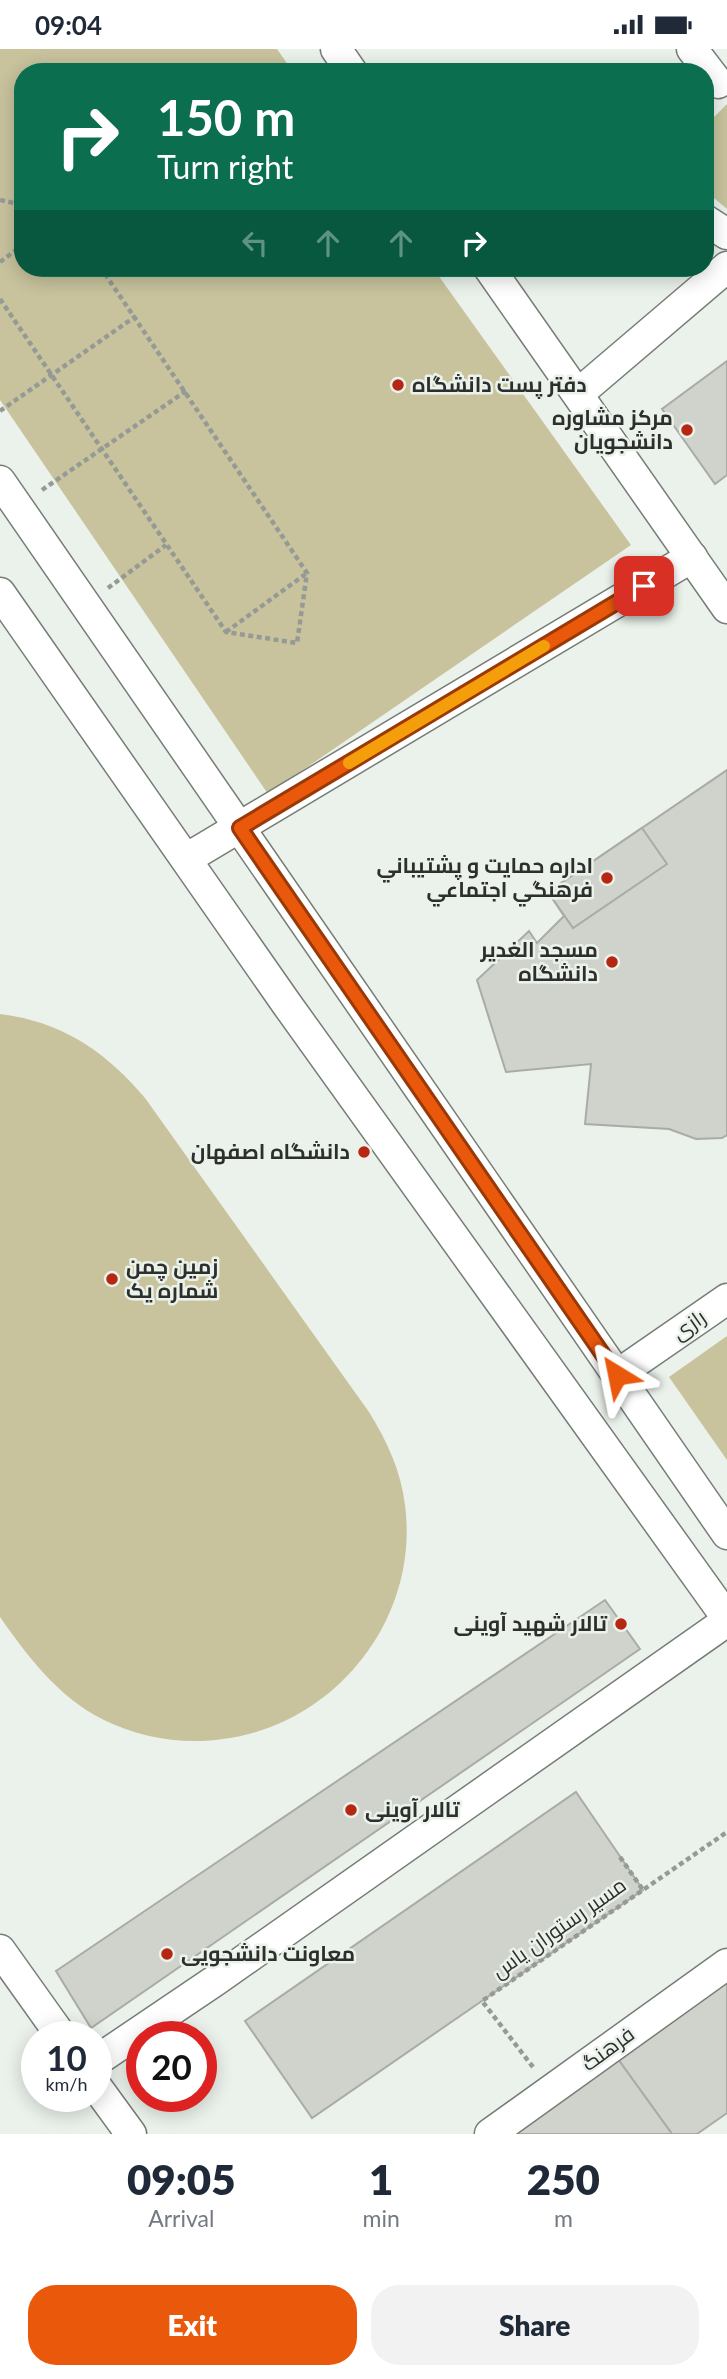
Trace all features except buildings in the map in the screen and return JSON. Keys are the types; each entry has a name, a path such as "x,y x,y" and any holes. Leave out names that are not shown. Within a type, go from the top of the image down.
{"lane":[{"path":"578,394 727,267"},
{"path":"495,277 727,608"},
{"path":"0,481 727,1534"},
{"path":"186,859 692,557"},
{"path":"0,593 727,1620 112,2050"},
{"name":"رازی","path":"617,1375 727,1299"},
{"path":"0,1950 51,2021"},
{"name":"فرهنگ","path":"490,2134 727,1964"},
{"path":"112,2108 131,2134"}],"path":[{"path":"0,299 226,632 297,643 307,573 108,277"},
{"path":"0,411 136,316"},
{"path":"18,507 186,391"},
{"path":"86,605 166,545"},
{"path":"226,632 307,573"},
{"name":"مسیر رستوران یاس","path":"550,2090 482,2001 727,1832"},
{"name":"مسیر رستوران یاس","path":"620,1857 643,1889"}],"shaded area":[{"path":"0,49 277,49 287,63 14,63 14,277 439,277 631,545 268,794 0,400"},
{"path":"727,104 727,209 714,198 714,117"},
{"name":"زمین چمن شماره یک","path":"0,1014 44,1024 81,1041 114,1066 145,1098 369,1412 397,1468 405,1505 406,1547 399,1588 384,1625 362,1659 334,1689 301,1713 264,1730 223,1739 193,1741 147,1736 118,1726 88,1711 59,1688 34,1662 0,1617"},
{"path":"727,1336 727,1460 669,1377"}],"slow traffic":[{"path":"349,763 544,646"}],"place":[{"name":"دفتر پست دانشگاه","path":"398,385"},
{"name":"مرکز مشاوره دانشجویان","path":"687,430"},
{"name":"اداره حمايت و پشتيباني فرهنگي اجتماعي","path":"607,878"},
{"name":"مسجد الغدیر دانشگاه","path":"612,962"},
{"name":"دانشگاه اصفهان","path":"364,1152"},
{"name":"زمین چمن شماره یک","path":"112,1279"},
{"name":"تالار شهید آوینی","path":"621,1624"},
{"name":"تالار آوینی","path":"351,1810"},
{"name":"معاونت دانشجویی","path":"167,1954"}],"route":[{"path":"617,1375 240,828 644,586"}]}
